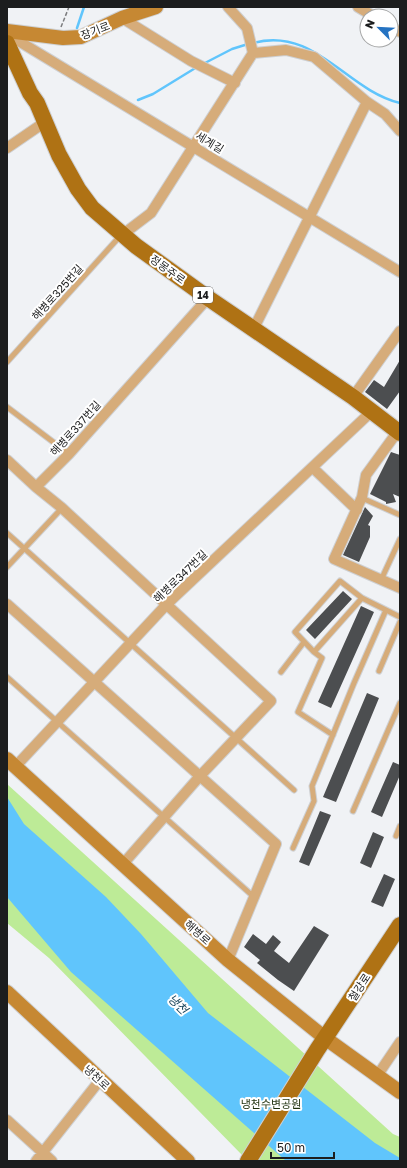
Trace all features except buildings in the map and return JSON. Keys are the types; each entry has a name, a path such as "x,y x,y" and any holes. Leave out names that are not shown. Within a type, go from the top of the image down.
{"main road":[{"name":"장기로","path":"7,32 57,37 81,37 126,16 156,7"},
{"name":"정몽주로","path":"9,52 45,122 59,155 78,189 92,208 122,235 208,298 253,330 353,396 371,412 399,432"},
{"name":"해병로","path":"11,763 321,1044 376,1076 400,1092"},
{"name":"철강로","path":"248,1161 321,1044 400,925"},
{"name":"냉천로","path":"7,992 188,1161"}],"street":[{"path":"122,235 151,213 235,83 253,51 247,28 228,7"},
{"path":"126,16 191,61 235,83"},
{"name":"세계길","path":"7,32 400,272"},
{"path":"253,51 286,50 314,57 367,102 385,114 400,131"},
{"path":"253,330 367,102"},
{"path":"7,148 45,122"},
{"name":"해병로337번길","path":"36,487 69,454 208,298"},
{"path":"353,396 400,331"},
{"name":"해병로347번길","path":"11,763 57,722 167,604 371,412"},
{"path":"399,432 366,475 362,498 334,559 400,588"},
{"path":"7,460 36,487 62,508 271,701 200,776 123,864"},
{"path":"313,468 357,510"},
{"path":"7,604 276,844 228,960"},
{"path":"376,1076 400,1042"},
{"path":"36,1161 100,1080"},
{"path":"7,1120 52,1161"}],"lane":[{"name":"해병로325번길","path":"7,362 122,235"},
{"path":"7,407 69,454"},
{"path":"362,498 400,515"},
{"path":"7,567 62,508"},
{"path":"7,533 294,790"},
{"path":"381,580 400,539"},
{"path":"393,554 400,553"},
{"path":"333,735 298,712 322,658 314,652 295,632 340,580 362,598 400,617"},
{"path":"314,652 362,598"},
{"path":"293,848 314,801 312,786 386,610"},
{"path":"379,671 400,622"},
{"path":"281,672 304,642"},
{"path":"7,677 254,897"},
{"path":"353,811 400,703"},
{"path":"396,836 400,826"}],"path":[{"path":"57,37 69,7"}],"green space":[{"name":"냉천수변공원","path":"7,784 393,1134 400,1137 400,1161 249,1161 244,1157 49,958 7,923"}],"water":[{"name":"냉천수변공원","path":"7,797 24,824 106,897 141,934 208,1013 375,1143 400,1158 400,1161 286,1161 71,972 7,897"}],"waterway":[{"path":"77,28 84,7"},
{"path":"253,43 275,40 295,43 313,51 363,86 381,96 400,103"},
{"path":"203,64 232,49 248,44"},
{"path":"138,100 153,94 197,67"}],"water label":[{"name":"냉천","path":"178,1004"}]}
